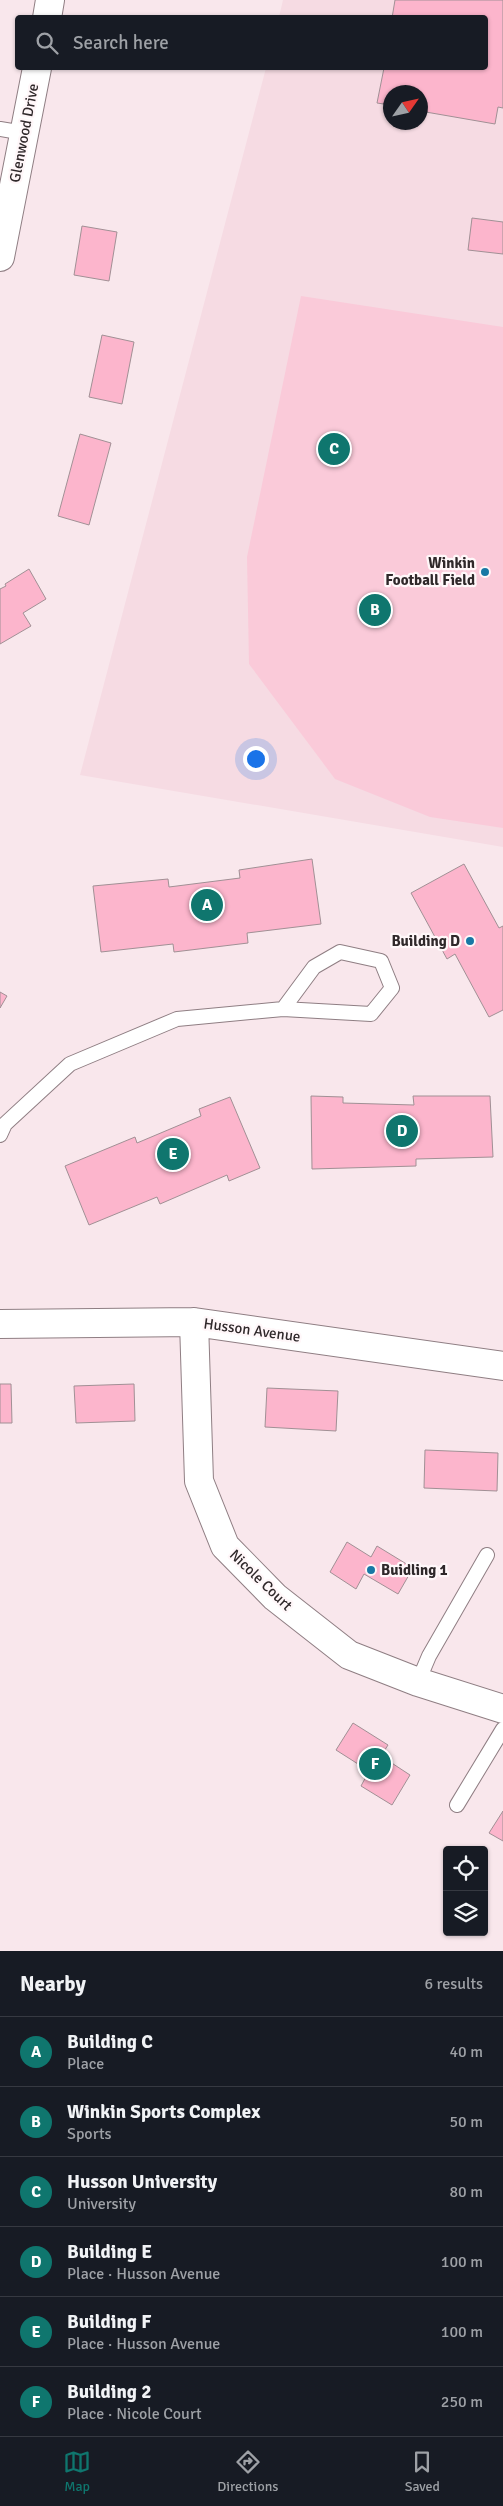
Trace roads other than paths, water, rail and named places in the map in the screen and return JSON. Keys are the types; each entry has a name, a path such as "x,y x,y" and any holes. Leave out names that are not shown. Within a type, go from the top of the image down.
{"street":[{"path":"48,15 50,0"},
{"name":"Glenwood Drive","path":"0,257 12,131 36,70"},
{"name":"Husson Avenue","path":"0,1324 194,1322 503,1366"},
{"name":"Nicole Court","path":"194,1322 199,1481 225,1546 275,1597 350,1655 418,1682 503,1709"}],"lane":[{"path":"0,1135 5,1124 70,1064 177,1019 283,1009 371,1014 392,988 381,962 340,952 314,967 283,1009"},
{"path":"418,1682 429,1656 487,1555"},
{"path":"457,1805 503,1729"}],"place":[{"name":"Husson University","path":"334,449"},
{"name":"Winkin Football Field","path":"485,572"},
{"name":"Winkin Sports Complex","path":"375,610"},
{"name":"Building C","path":"207,905"},
{"name":"Building D","path":"470,941"},
{"name":"Building E","path":"402,1131"},
{"name":"Building F","path":"173,1154"},
{"name":"Buidling 1","path":"371,1570"},
{"name":"Building 2","path":"375,1764"}]}
